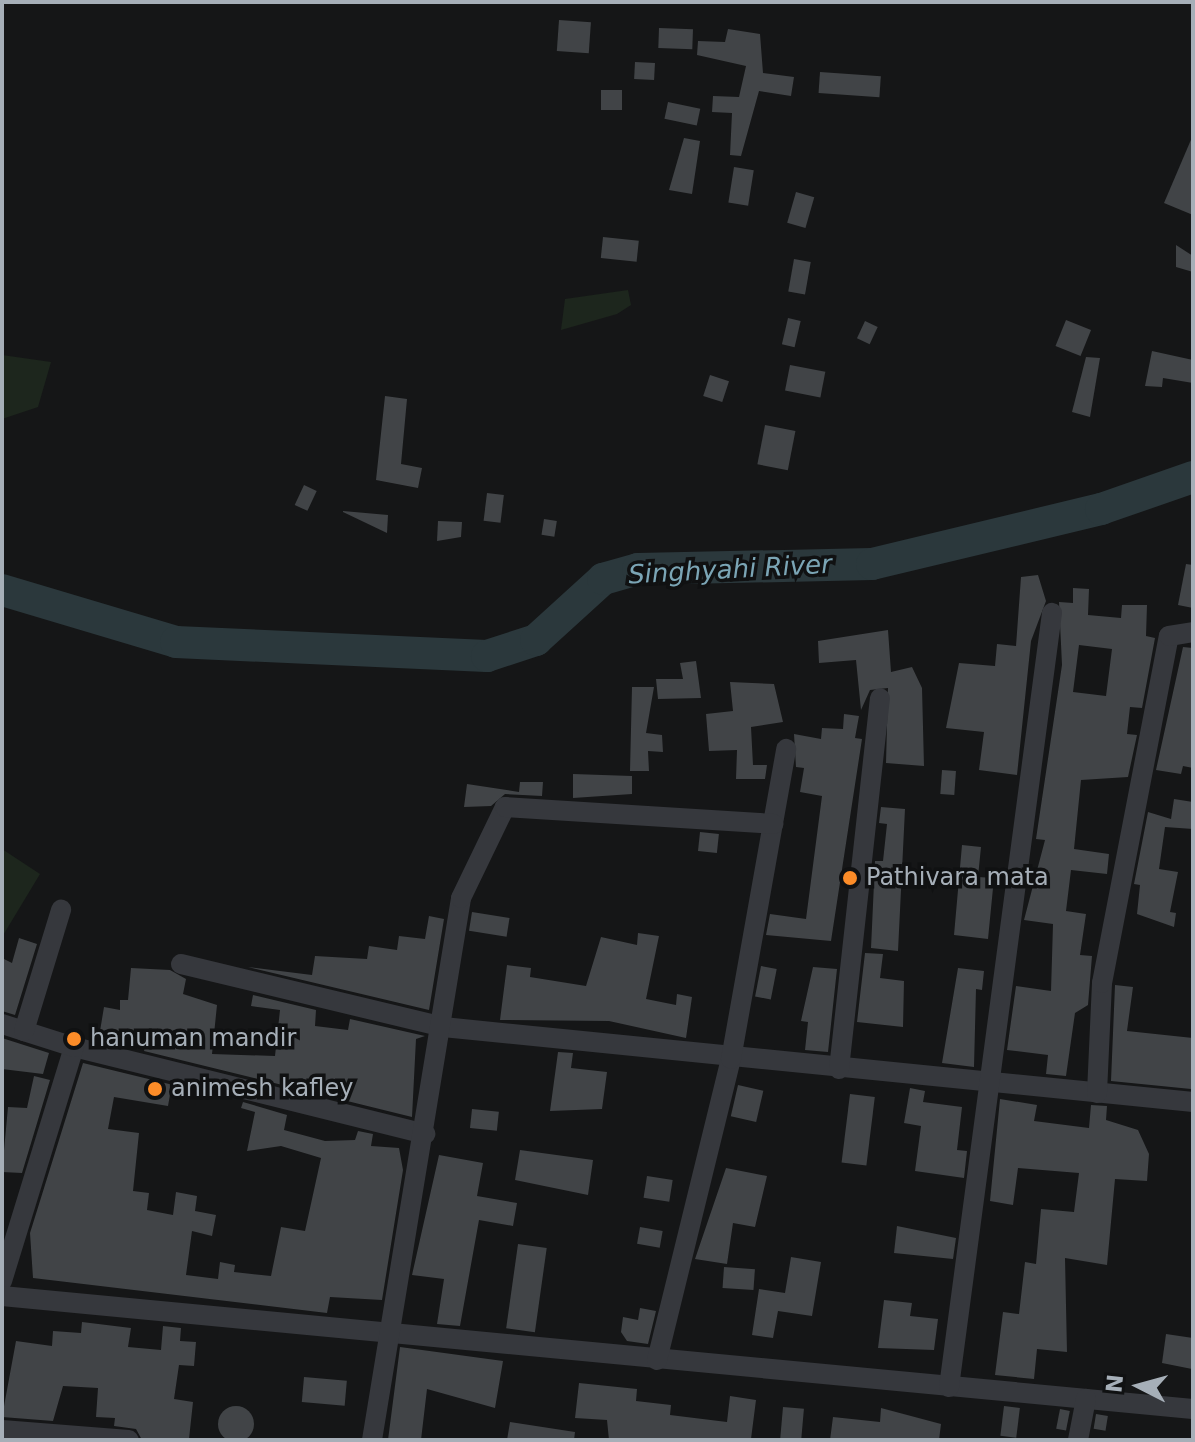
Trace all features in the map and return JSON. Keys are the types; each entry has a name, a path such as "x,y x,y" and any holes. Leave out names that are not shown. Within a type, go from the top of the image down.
{"street":[{"path":"949,1387 994,1084 1052,613"},
{"path":"1097,1093 1102,983 1169,636 1193,632"},
{"path":"839,1069 880,698"},
{"path":"657,1360 731,1059 786,749"},
{"path":"372,1440 394,1331 461,898 505,807 715,815 773,824"},
{"path":"24,1031 61,910"},
{"path":"181,964 443,1027 731,1059 1193,1102"},
{"path":"2,1024 74,1047 425,1134"},
{"path":"2,1281 74,1047"},
{"path":"2,1296 1193,1409"},
{"path":"1078,1440 1086,1399"},
{"path":"2,1430 129,1440"}],"shaded area":[{"path":"628,290 631,305 617,314 561,330 565,299"},
{"path":"2,355 51,362 38,407 2,419"},
{"path":"2,849 40,874 2,937"}],"building":[{"path":"559,20 591,22 589,53 557,51"},
{"path":"659,28 693,29 692,49 658,48"},
{"path":"728,29 760,34 763,73 794,77 791,96 759,91 741,156 730,155 732,113 712,112 713,96 739,97 746,66 697,55 698,41 725,42"},
{"path":"635,62 655,63 654,80 634,79"},
{"path":"820,72 881,76 879,97 819,93"},
{"path":"601,90 622,90 622,110 601,110"},
{"path":"668,102 700,109 697,125 664,119"},
{"path":"1193,135 1193,215 1164,203"},
{"path":"684,138 700,141 692,194 669,190"},
{"path":"734,167 754,170 748,206 728,203"},
{"path":"796,192 814,197 805,228 787,223"},
{"path":"603,237 639,241 637,262 601,258"},
{"path":"1176,245 1193,256 1193,272 1176,267"},
{"path":"794,259 811,262 805,294 788,291"},
{"path":"788,318 801,321 795,347 782,344"},
{"path":"1066,320 1091,330 1081,356 1056,346"},
{"path":"865,321 878,327 870,344 857,338"},
{"path":"1152,351 1193,360 1193,383 1163,378 1162,387 1145,386"},
{"path":"1086,357 1100,358 1090,417 1072,412"},
{"path":"790,365 825,372 820,397 785,391"},
{"path":"710,375 729,381 722,402 703,396"},
{"path":"385,396 407,399 401,464 422,468 418,488 376,480"},
{"path":"765,425 795,431 788,470 757,464"},
{"path":"304,485 317,491 307,511 295,505"},
{"path":"487,493 504,495 500,523 484,521"},
{"path":"343,512 388,515 387,533"},
{"path":"544,519 557,521 554,537 541,535"},
{"path":"438,521 462,522 461,537 437,541"},
{"path":"1186,564 1193,565 1193,608 1178,605"},
{"path":"1038,575 1046,601 1031,641 1017,775 979,770 984,732 946,728 959,663 995,666 997,644 1016,646 1021,577"},
{"path":"1073,588 1089,589 1088,615 1121,618 1122,605 1147,605 1146,636 1155,638 1142,708 1130,707 1127,734 1137,735 1128,777 1081,780 1074,849 1109,854 1107,874 1071,870 1066,911 1086,914 1080,955 1092,956 1088,1005 1075,1013 1066,1076 1046,1074 1048,1055 1007,1050 1016,986 1051,991 1053,924 1024,920 1045,840 1036,839 1062,665 1059,602 1073,603","holes":["1079,645 1112,649 1106,696 1073,692"]},
{"path":"888,630 891,672 912,667 922,688 924,766 886,763 888,688 870,690 861,710 856,660 819,663 818,641"},
{"path":"1183,647 1193,648 1193,768 1183,766 1181,774 1156,770"},
{"path":"696,661 701,698 658,699 656,679 683,679 680,663"},
{"path":"730,682 774,684 783,722 751,727 753,765 767,765 765,779 736,779 737,750 709,751 706,714 733,711"},
{"path":"632,687 654,687 646,733 662,735 663,752 648,751 649,771 630,771"},
{"path":"844,714 859,716 855,738 862,739 831,941 766,935 770,914 806,919 822,796 800,792 804,768 796,767 794,734 821,739 822,728 843,729"},
{"path":"942,770 956,771 954,795 940,794"},
{"path":"573,774 632,776 632,794 573,798"},
{"path":"520,782 543,782 542,796 505,794 491,806 464,807 467,784 519,792"},
{"path":"1174,799 1193,802 1193,829 1165,827 1159,869 1178,872 1170,912 1176,913 1174,927 1137,914 1140,885 1134,884 1148,812 1171,819"},
{"path":"881,807 905,809 898,951 871,948 875,861 883,861 887,824 879,823"},
{"path":"700,832 719,834 717,853 698,851"},
{"path":"962,845 981,847 978,877 994,878 988,939 954,935"},
{"path":"472,912 510,918 507,937 469,931"},
{"path":"429,916 444,919 429,1010 248,967 312,975 315,956 367,959 369,946 397,950 399,936 425,939"},
{"path":"638,933 659,936 646,999 676,1005 677,994 692,997 686,1038 609,1021 500,1020 507,965 531,968 530,977 586,986 601,937 637,945"},
{"path":"19,938 37,944 15,1015 2,1011 2,958 12,963"},
{"path":"865,953 883,954 880,978 904,981 903,1027 857,1022"},
{"path":"761,966 777,969 771,999 755,996"},
{"path":"813,967 837,969 828,1052 805,1050 808,1022 801,1021"},
{"path":"131,968 170,970 186,979 183,994 217,1005 212,1054 275,1056 280,1010 251,1006 253,995 316,1010 315,1026 348,1030 350,1019 425,1036 416,1039 412,1117 144,1051 147,1039 100,1031 104,1007 120,1010 120,1000 128,1000"},
{"path":"958,968 984,971 982,990 976,989 974,1067 942,1063"},
{"path":"1115,985 1133,987 1127,1031 1193,1038 1191,1089 1111,1081"},
{"path":"2,1038 49,1053 43,1074 2,1069"},
{"path":"558,1052 573,1053 571,1068 607,1072 602,1109 550,1111"},
{"path":"83,1063 210,1094 171,1089 168,1106 114,1097 108,1129 139,1133 133,1191 149,1193 147,1210 173,1215 176,1192 197,1196 195,1211 216,1215 212,1236 192,1231 186,1275 218,1279 220,1262 235,1265 234,1272 271,1276 281,1227 305,1231 321,1158 281,1146 247,1151 255,1112 241,1108 243,1102 287,1115 284,1130 325,1141 355,1140 358,1131 373,1134 371,1146 399,1148 403,1170 382,1300 330,1297 327,1313 33,1278 30,1233"},
{"path":"34,1076 50,1080 22,1173 2,1172 8,1107 27,1108"},
{"path":"738,1085 763,1091 756,1122 731,1116"},
{"path":"910,1088 925,1091 923,1102 962,1107 957,1150 967,1151 964,1178 915,1171 921,1126 904,1123"},
{"path":"850,1094 875,1097 866,1166 842,1162"},
{"path":"1000,1099 1037,1105 1034,1121 1089,1128 1091,1105 1107,1106 1106,1120 1138,1130 1149,1154 1147,1181 1115,1179 1107,1265 1065,1258 1067,1352 1037,1349 1034,1379 995,1375 1003,1312 1019,1314 1025,1262 1036,1264 1041,1209 1074,1212 1079,1173 1018,1168 1013,1205 990,1201"},
{"path":"472,1109 499,1112 497,1131 470,1128"},
{"path":"520,1150 593,1160 588,1195 515,1180"},
{"path":"439,1155 483,1163 477,1196 517,1203 513,1226 479,1220 460,1326 437,1324 444,1279 412,1275"},
{"path":"726,1168 767,1176 755,1227 733,1223 727,1264 695,1259"},
{"path":"647,1176 673,1180 669,1202 644,1198"},
{"path":"897,1226 956,1238 953,1259 894,1253"},
{"path":"640,1227 663,1231 660,1248 637,1244"},
{"path":"518,1244 547,1248 535,1332 506,1328"},
{"path":"791,1257 821,1262 812,1316 778,1311 773,1338 752,1335 759,1289 785,1293"},
{"path":"724,1267 755,1269 753,1290 723,1288"},
{"path":"884,1300 912,1303 910,1316 938,1319 934,1350 878,1348"},
{"path":"640,1308 656,1311 648,1344 627,1341 621,1332 623,1317 638,1320"},
{"path":"82,1322 131,1328 128,1347 161,1350 163,1326 181,1328 180,1341 196,1342 194,1366 179,1365 174,1399 193,1402 189,1439 142,1440 136,1429 114,1426 115,1418 96,1417 98,1388 63,1386 53,1421 2,1417 16,1341 52,1346 53,1331 81,1333"},
{"path":"1166,1334 1193,1338 1192,1369 1162,1363"},
{"path":"400,1347 503,1361 495,1408 427,1389 421,1440 388,1440"},
{"path":"304,1377 347,1381 345,1406 302,1402"},
{"path":"579,1383 637,1389 636,1401 671,1405 670,1415 727,1422 730,1396 756,1400 751,1439 609,1440 607,1420 575,1418"},
{"path":"236,1406 249,1411 254,1424 249,1437 236,1442 223,1437 218,1424 223,1411"},
{"path":"1004,1406 1020,1408 1016,1438 1000,1436"},
{"path":"783,1407 804,1409 801,1440 780,1440"},
{"path":"881,1408 941,1424 939,1440 830,1440 833,1417 880,1422"},
{"path":"1060,1409 1070,1411 1066,1431 1056,1429"},
{"path":"1096,1414 1108,1416 1106,1431 1094,1429"},
{"path":"510,1422 575,1432 574,1440 507,1440"}],"waterway":[{"name":"Singhyahi River","path":"2,590 176,642 487,656 536,640 603,579 638,569 872,564 1101,509 1193,477"}],"place":[{"name":"Pathivara mata","path":"850,878"},
{"name":"hanuman mandir","path":"74,1039"},
{"name":"animesh kafley","path":"155,1089"}]}
